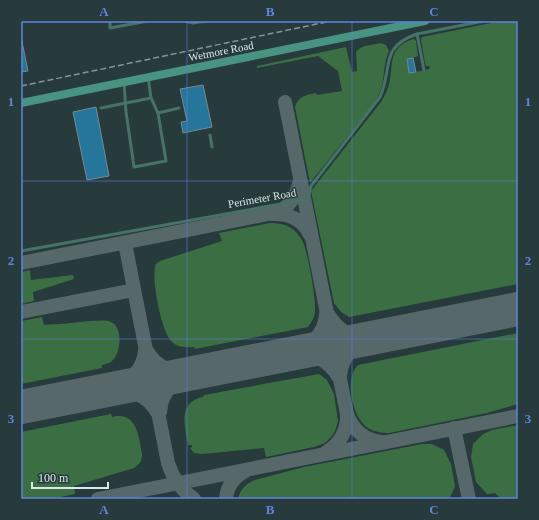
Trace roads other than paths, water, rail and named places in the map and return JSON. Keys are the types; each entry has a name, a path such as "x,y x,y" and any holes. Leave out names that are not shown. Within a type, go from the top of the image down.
{"main road":[{"name":"Wetmore Road","path":"21,103 425,21"}],"lane":[{"path":"110,21 110,28 148,21"},
{"path":"184,21 193,23 206,21"},
{"name":"Perimeter Road","path":"21,251 308,199 311,186 380,97 385,87 389,57 393,50 407,38 417,34 484,21"},
{"path":"417,34 424,70"},
{"path":"124,82 126,112 134,167 166,161 158,113 151,98 148,77"},
{"path":"101,108 151,98"},
{"path":"158,113 179,108"},
{"path":"210,135 212,147"}],"railway":[{"path":"21,86 331,21"}]}
